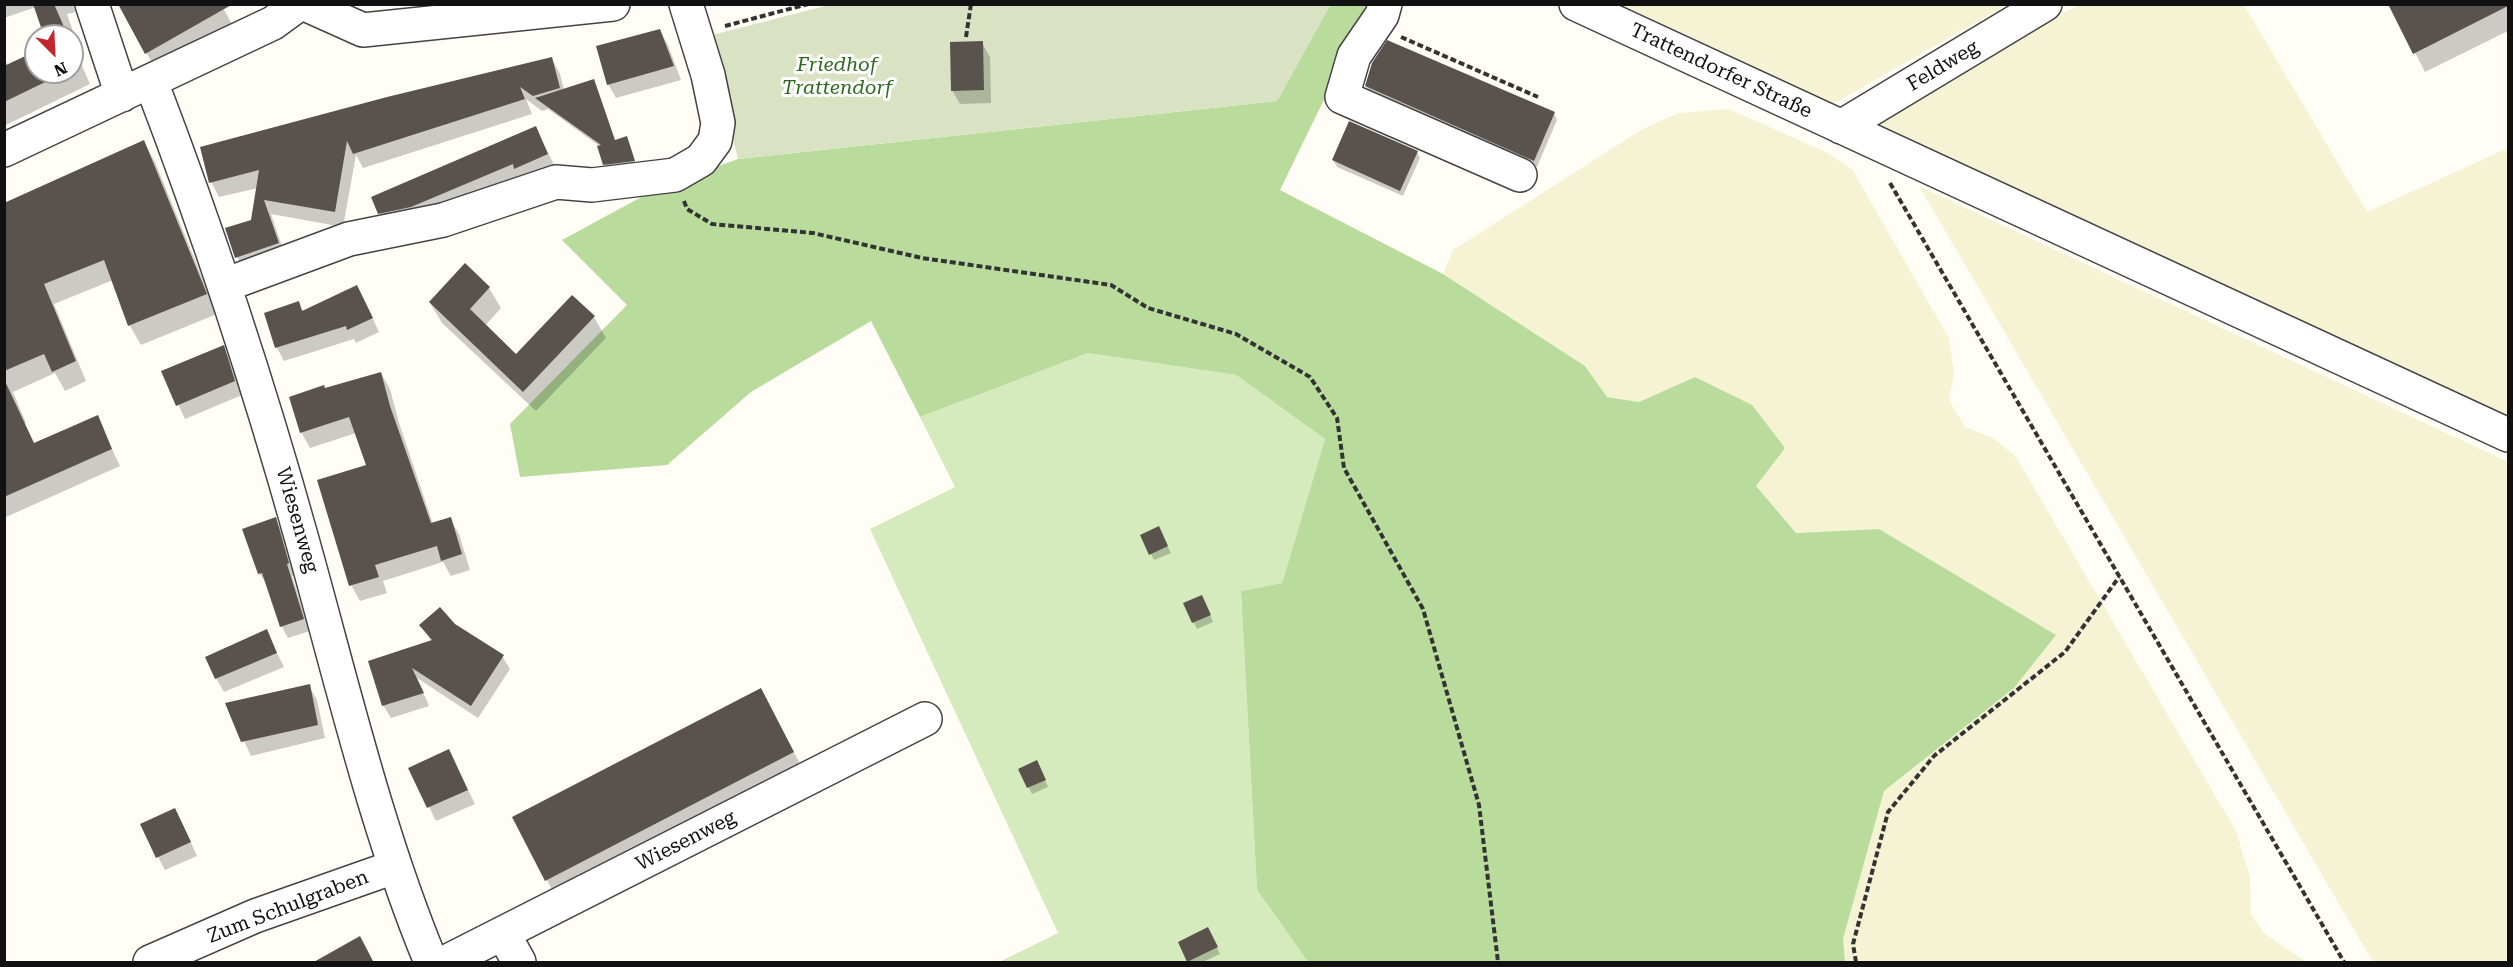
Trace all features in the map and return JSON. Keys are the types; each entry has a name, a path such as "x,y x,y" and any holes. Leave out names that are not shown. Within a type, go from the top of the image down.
{"street":[{"name":"Wiesenweg","path":"92,4 136,88 225,285 269,421 394,867 431,963"},
{"path":"4,150 273,24 299,4"},
{"path":"305,4 363,30 613,4"},
{"name":"Trattendorfer Straße","path":"1576,4 2508,435"},
{"name":"Feldweg","path":"1853,133 2044,4"},
{"path":"1383,10 1354,56 1342,97 1520,175"},
{"path":"225,285 349,239 443,220 556,182 592,185 675,175 702,160 715,141 718,123 708,75 690,19"},
{"name":"Wiesenweg","path":"446,963 926,719"},
{"name":"Zum Schulgraben","path":"150,963 255,916 394,867"},
{"path":"503,933 519,963"}],"path":[{"path":"690,19 808,4"},
{"path":"966,38 971,4"},
{"path":"1383,10 1398,35 1538,97"},
{"path":"675,175 687,209 712,225 813,233 922,258 1111,285 1148,308 1236,334 1310,377 1337,418 1344,468 1424,609 1479,805 1498,963"},
{"path":"1888,180 2344,963"},
{"path":"1856,963 1853,944 1888,812 1934,756 2065,652 2119,577"}],"shaded area":[{"path":"1623,5 2006,5 1833,104"},
{"path":"2078,5 2244,5 2367,212 2508,148 2508,419 1870,124"},
{"path":"1729,109 1828,153 1852,169 1949,338 1954,374 1949,400 1965,427 1993,438 2016,457 2236,831 2250,877 2251,914 2264,933 2306,962 1845,962 1843,939 1884,791 2014,688 1879,529 1796,533 1756,486 1695,377 1639,402 1607,397 1585,366 1443,274 1453,250 1641,130 1678,113"},
{"path":"1919,186 2508,462 2508,962 2373,962"}],"green space":[{"name":"Friedhof Trattendorf","path":"829,5 1330,5 1277,101 738,159 708,36"},
{"path":"1330,5 1370,5 1280,190 1443,274 1585,366 1607,397 1639,402 1695,377 1752,405 1785,448 1756,486 1796,533 1879,529 2056,635 2014,688 1884,791 1843,939 1845,962 1308,962 1257,890 1241,591 1282,583 1325,439 1236,375 1088,353 920,417 871,321 751,392 667,465 520,477 510,424 627,305 562,240 660,187 738,159 1277,101"},
{"path":"1088,353 1236,375 1325,439 1282,583 1241,591 1257,890 1308,962 999,962 1058,933 870,529 955,487 920,417"}],"building":[{"path":"33,4 54,4 63,24 40,24"},
{"path":"118,4 233,4 145,54"},
{"path":"2388,4 2508,4 2508,6 2413,54"},
{"path":"660,29 674,66 607,85 596,46"},
{"path":"1387,40 1555,112 1534,161 1365,86 1372,63"},
{"path":"983,41 984,90 951,91 950,42"},
{"path":"24,57 24,84 41,84 4,102 4,66"},
{"path":"552,57 560,88 533,96 520,87 525,99 353,154 347,141 335,212 264,200 279,243 235,258 225,228 251,220 259,170 209,183 200,147 387,97"},
{"path":"594,79 615,140 627,136 635,161 603,165 597,146 601,145 535,98"},
{"path":"1349,121 1418,151 1400,191 1332,160"},
{"path":"536,126 548,154 514,169 513,164 411,207 378,214 371,197"},
{"path":"144,140 207,294 128,326 104,260 44,284 76,361 52,372 44,354 4,371 4,203"},
{"path":"465,263 490,287 470,309 516,354 572,295 595,316 523,392 429,302"},
{"path":"357,285 373,318 347,330 346,326 275,348 264,313 299,301 302,311"},
{"path":"224,345 235,381 176,406 161,371"},
{"path":"381,372 390,406 431,523 451,517 462,554 441,561 437,546 375,565 379,577 349,586 317,480 366,465 349,417 300,433 289,397 324,385 325,388"},
{"path":"4,379 34,443 98,415 112,449 4,497"},
{"path":"276,517 289,563 287,564 304,619 280,627 262,573 258,574 242,529"},
{"path":"1159,526 1168,546 1149,555 1140,535"},
{"path":"1202,595 1211,615 1192,623 1183,603"},
{"path":"440,607 455,624 504,655 471,706 412,668 424,693 382,706 368,661 432,640 419,625"},
{"path":"267,629 277,653 215,679 205,657"},
{"path":"310,684 318,725 241,742 225,703"},
{"path":"761,688 794,752 545,881 512,817"},
{"path":"449,749 468,790 427,808 408,768"},
{"path":"1037,760 1046,780 1027,788 1018,769"},
{"path":"175,808 191,842 156,858 140,824"},
{"path":"1208,927 1218,947 1187,962 1178,942"},
{"path":"360,936 374,963 312,963"}]}
